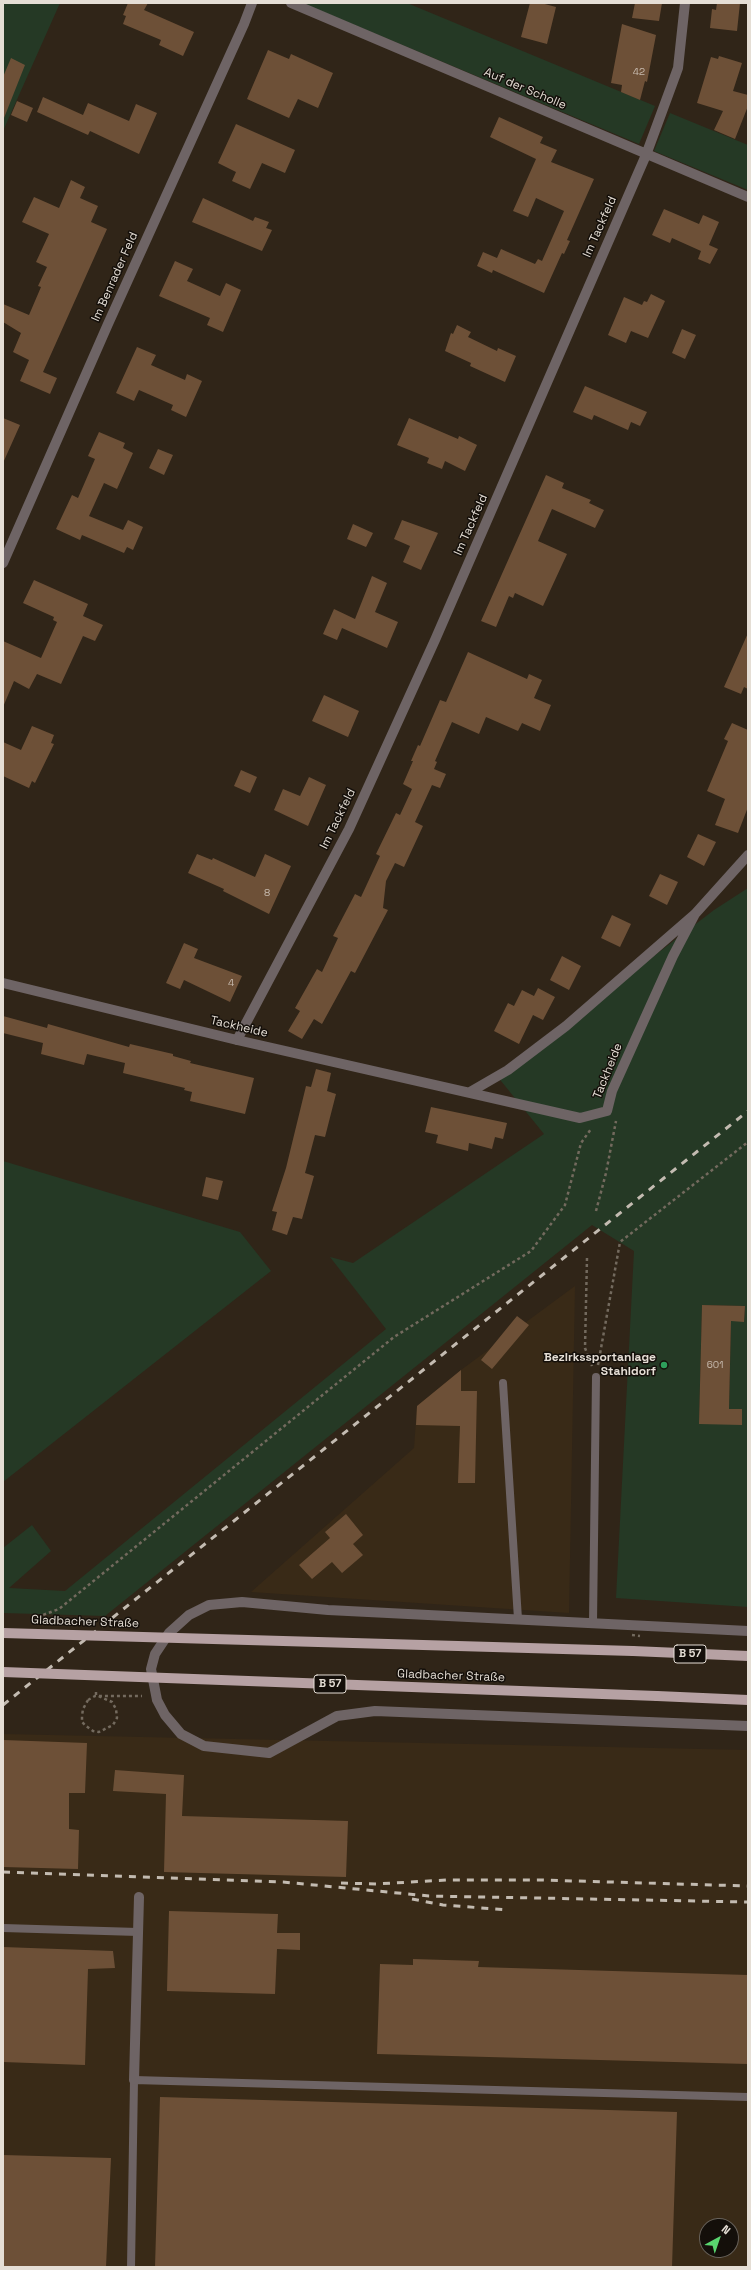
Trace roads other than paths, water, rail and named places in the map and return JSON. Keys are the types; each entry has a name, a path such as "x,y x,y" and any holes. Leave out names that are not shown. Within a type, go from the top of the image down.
{"main road":[{"name":"Gladbacher Straße","path":"3,1633 633,1650 748,1656"},
{"name":"Gladbacher Straße","path":"3,1672 748,1700"}],"street":[{"name":"Im Benrader Feld","path":"3,563 108,324 244,24 252,3"},
{"name":"Auf der Scholle","path":"291,3 748,197"},
{"name":"Im Tackfeld","path":"237,1040 350,830 435,640 646,155 678,68 685,3"},
{"name":"Tackheide","path":"470,1092 530,1055 695,914 748,854"},
{"name":"Tackheide","path":"3,983 237,1040 580,1118 606,1111 612,1091 673,956 695,914"},
{"path":"748,1630 328,1610 242,1602 209,1605 189,1615 169,1633 156,1654 151,1669 156,1697 165,1715 181,1734 204,1746 269,1753 337,1716 375,1711 748,1726"},
{"path":"134,2080 139,1897"}],"lane":[{"path":"593,1623 596,1377"},
{"path":"503,1383 518,1619"},
{"path":"3,1928 138,1932"},
{"path":"131,2267 134,2080 748,2097"}],"railway":[{"path":"3,1705 748,1111"},
{"path":"3,1872 283,1882 429,1896 748,1902"},
{"path":"341,1883 376,1884 446,1880 541,1880 748,1886"},
{"path":"412,1899 443,1905 509,1910"}],"place":[{"name":"Bezirkssportanlage Stahldorf","path":"664,1365"}]}
